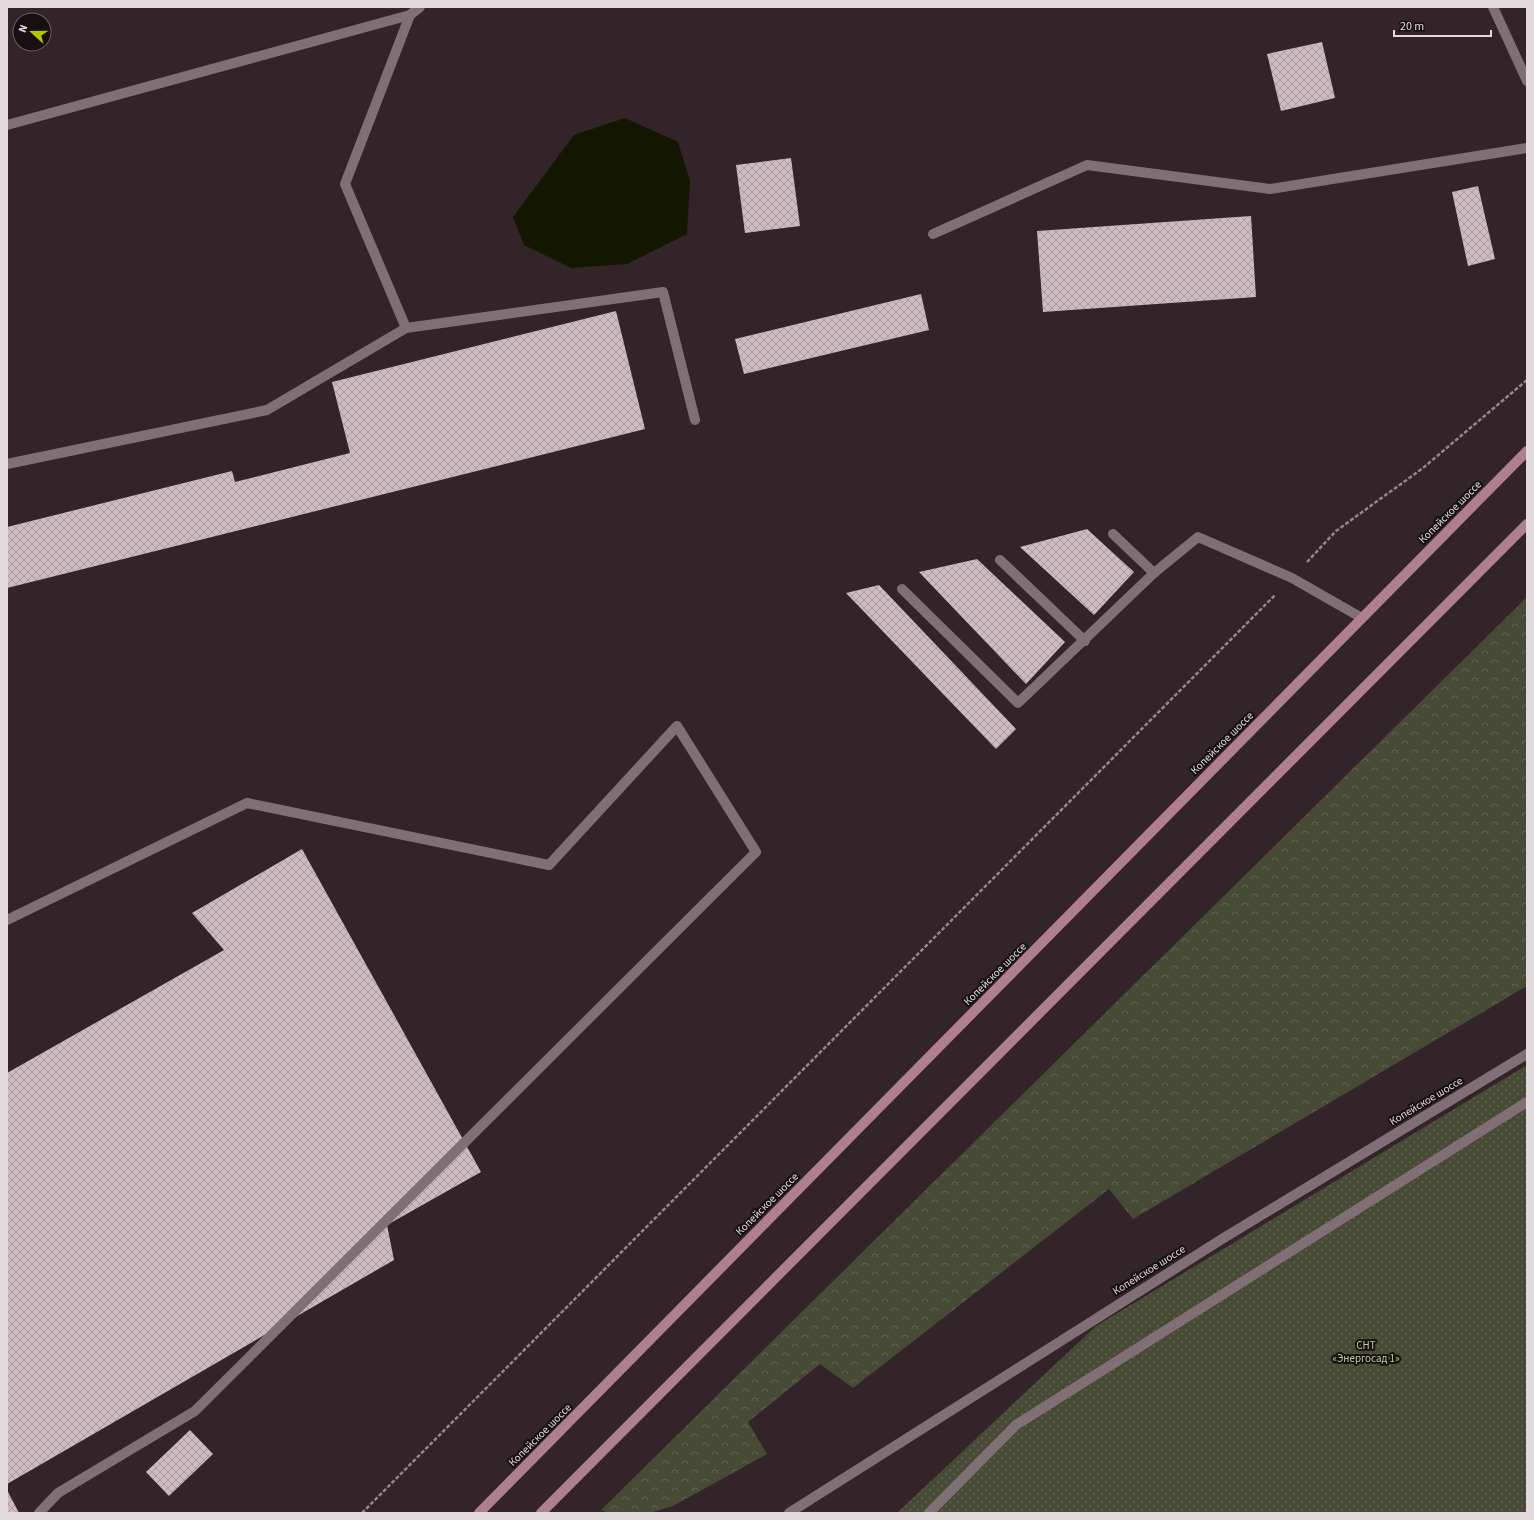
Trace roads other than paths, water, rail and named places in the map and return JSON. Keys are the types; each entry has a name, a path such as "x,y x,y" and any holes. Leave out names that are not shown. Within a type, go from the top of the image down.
{"main road":[{"name":"Копейское шоссе","path":"479,1513 1527,451"},
{"path":"541,1513 1527,524"}],"street":[{"path":"7,125 410,15 420,7"},
{"path":"1493,7 1527,81"},
{"path":"406,328 345,184 410,15"},
{"path":"933,234 1087,165 1270,189 1527,148"},
{"path":"7,464 267,410 406,328 663,292 695,420"},
{"path":"1113,534 1154,573"},
{"path":"902,589 1018,703 1085,641 1154,573 1198,537 1292,578 1362,618"},
{"path":"1000,560 1085,641"},
{"path":"7,920 247,804 548,865 677,726 756,852 195,1411 58,1493 39,1513"},
{"name":"Копейское шоссе","path":"789,1513 1222,1239 1527,1054"},
{"path":"929,1513 1016,1425 1527,1102"}],"park label":[{"name":"СНТ «Энергосад 1»","path":"1366,1351"}]}
